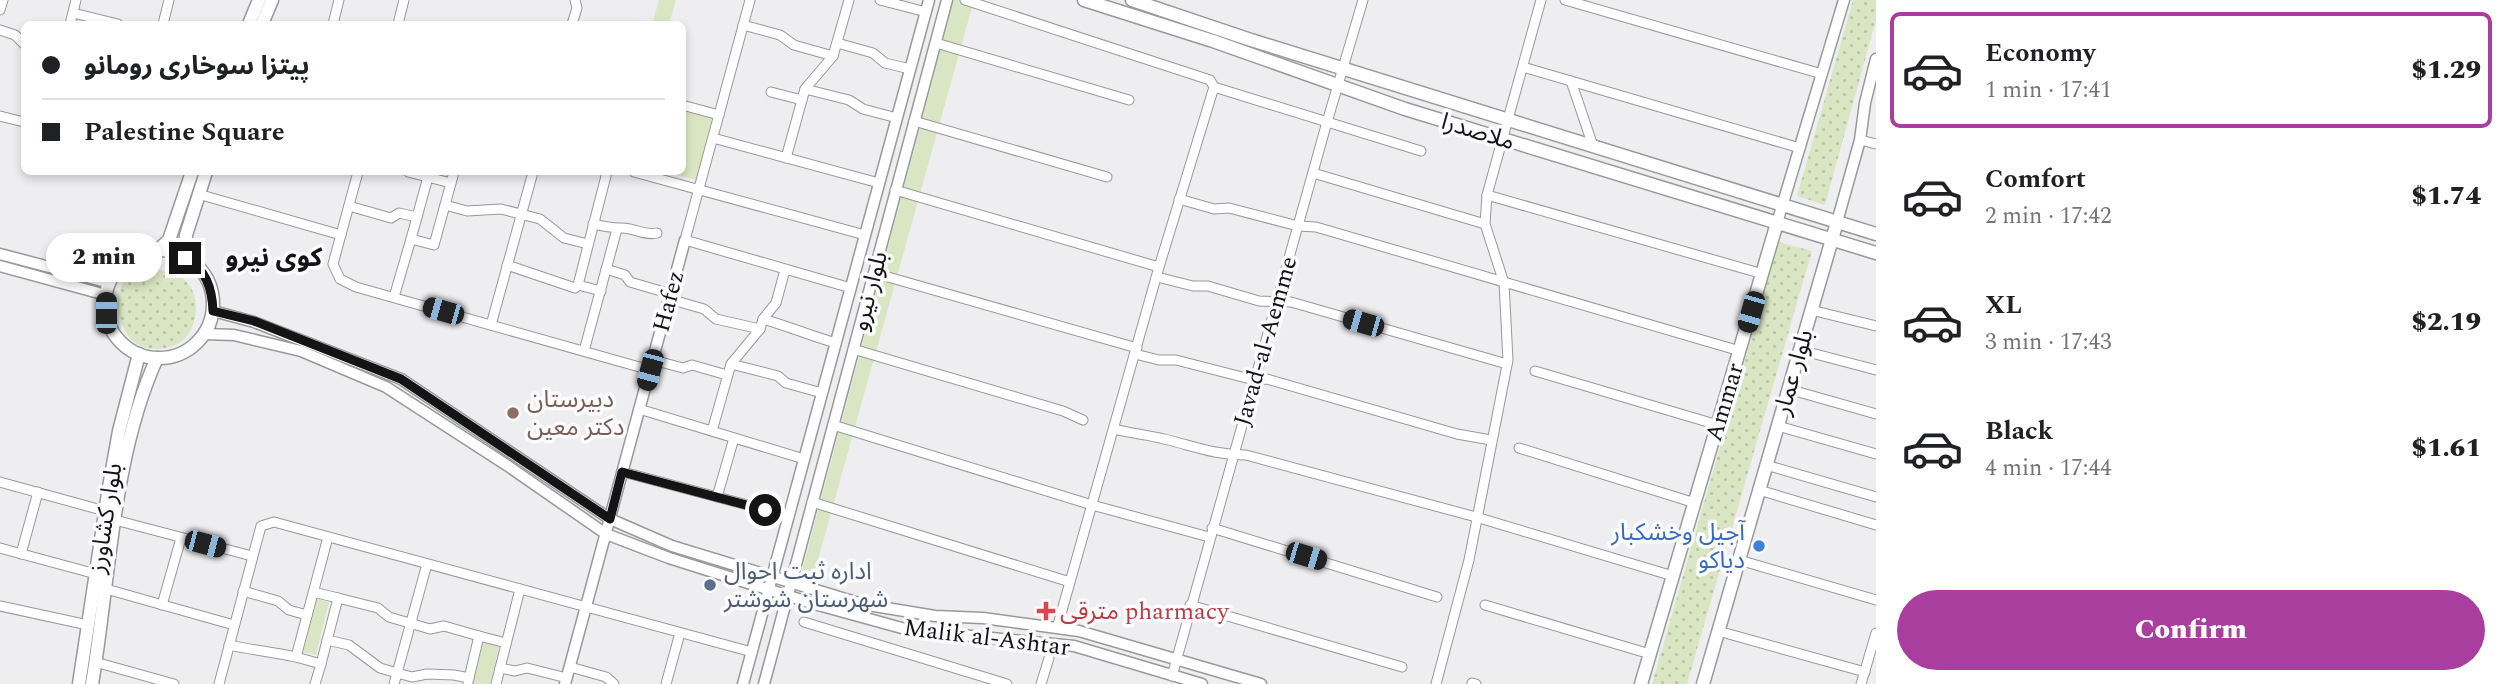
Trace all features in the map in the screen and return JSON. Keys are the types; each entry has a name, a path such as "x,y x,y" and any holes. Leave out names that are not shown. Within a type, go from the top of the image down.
{"main road":[{"path":"250,21 259,0"},
{"path":"263,21 272,0"},
{"name":"ملاصدرا","path":"1084,0 1213,41 1405,109 1876,253"},
{"name":"ملاصدرا","path":"1132,0 1876,234"},
{"path":"158,250 169,240 191,175"},
{"path":"185,258 186,235 205,175"},
{"path":"1748,214 1754,205 1754,196"},
{"name":"بلوار عمار","path":"1703,684 1837,222"},
{"name":"Ammar","path":"1641,684 1777,223"},
{"path":"158,250 176,253 185,258 193,262 205,275 212,293 213,311 205,334 192,347 176,356 157,358 139,354 124,345 112,330 106,313 108,289 118,270 143,253 158,250"},
{"name":"بلوار کشاورز","path":"79,684 119,431 139,354"},
{"path":"92,684 115,520 129,444 144,388 157,358"}],"street":[{"path":"0,10 3,0"},
{"path":"70,21 76,0"},
{"path":"164,21 169,0"},
{"path":"334,21 339,0"},
{"path":"399,21 404,0"},
{"path":"573,21 577,8 575,0"},
{"name":"Hafez","path":"567,677 750,0"},
{"path":"786,158 805,89 833,56 849,0"},
{"path":"880,0 926,12"},
{"name":"بلوار نیرو","path":"743,684 929,0"},
{"name":"بلوار نیرو","path":"764,684 947,0"},
{"path":"965,0 1210,80 1214,87 1421,151"},
{"name":"Javad-al-Aemme","path":"1170,681 1326,122 1363,0"},
{"path":"1436,684 1469,560 1507,365 1504,283 1485,224 1487,195 1541,0"},
{"path":"1565,0 1822,74"},
{"name":"Ammar","path":"1777,223 1844,0"},
{"path":"73,13 106,21"},
{"path":"743,26 780,35 794,45 833,56"},
{"path":"0,30 15,34 21,41"},
{"path":"837,43 873,53 885,63 910,69"},
{"path":"936,43 1129,100"},
{"name":"بلوار عمار","path":"1837,222 1871,104 1876,62"},
{"path":"1523,67 1800,148"},
{"path":"1571,81 1593,146"},
{"path":"1057,628 1179,199 1214,87"},
{"path":"805,89 849,100 863,108 897,118"},
{"path":"771,92 802,100"},
{"path":"686,106 719,115"},
{"path":"0,116 21,121"},
{"path":"914,121 1107,177"},
{"path":"713,138 879,183"},
{"path":"1860,139 1876,144"},
{"path":"1313,173 1485,224"},
{"path":"357,175 333,264 340,279 356,287 584,351 651,365 683,368 692,365 727,375"},
{"path":"420,175 451,183"},
{"path":"411,239 434,246 453,175"},
{"path":"491,325 532,175"},
{"path":"578,285 606,175"},
{"path":"645,175 865,235"},
{"path":"394,298 428,177"},
{"path":"895,190 1158,272 1193,286 1208,286 1259,301 1291,302 1507,365"},
{"path":"198,194 341,234"},
{"path":"1487,195 1763,274"},
{"path":"1179,199 1214,209 1229,208 1298,226 1316,227 1740,351"},
{"path":"445,205 467,211 501,209 540,219 564,238 588,244"},
{"path":"349,206 391,218 398,213 417,218"},
{"path":"593,223 648,235 657,233"},
{"path":"584,351 617,229"},
{"path":"685,240 851,288"},
{"path":"0,254 108,289"},
{"path":"507,265 575,288 578,285 601,291"},
{"path":"0,266 108,289"},
{"path":"606,269 625,275 630,282 704,309 716,319 760,329"},
{"path":"712,431 731,364 760,329 763,319 776,303 785,270"},
{"path":"874,274 1159,360 1176,360 1254,380 1267,379 1457,434 1492,440"},
{"path":"1811,310 1876,326"},
{"path":"213,311 254,321 401,379 610,519 672,546 862,604 935,616 983,618 1079,631 1261,684"},
{"path":"763,319 836,343"},
{"name":"Malik al-Ashtar","path":"205,334 234,335 301,351 386,387 606,534 669,558 769,590 909,629 1074,646 1170,681 1202,684"},
{"path":"853,349 1063,411 1083,420"},
{"path":"1800,350 1876,370"},
{"path":"731,364 778,376 786,383 822,393"},
{"path":"1535,371 1718,425"},
{"path":"1788,389 1876,414"},
{"path":"639,410 804,460"},
{"path":"833,425 1092,505 1210,533 1437,597"},
{"path":"1778,426 1876,454"},
{"path":"1114,429 1143,437 1161,438 1214,453 1246,455 1476,517 1673,576"},
{"path":"717,497 734,438"},
{"path":"1519,448 1695,503"},
{"path":"1766,465 1876,497"},
{"path":"622,472 789,516"},
{"path":"0,482 105,511"},
{"path":"1759,490 1876,525"},
{"path":"21,554 37,492"},
{"path":"812,502 1070,582"},
{"path":"115,520 252,556"},
{"path":"219,684 261,526 274,522 752,652"},
{"path":"296,657 328,537"},
{"path":"162,605 181,538"},
{"path":"0,548 96,574"},
{"path":"1739,560 1876,600"},
{"path":"394,684 427,564"},
{"path":"106,589 234,625"},
{"path":"496,684 520,589"},
{"path":"243,591 278,601 289,610 307,615"},
{"path":"313,592 378,608 389,617 430,629 444,626 506,643"},
{"path":"315,684 338,598"},
{"path":"1190,605 1402,667"},
{"path":"1485,605 1650,654"},
{"path":"0,606 88,625"},
{"path":"804,622 1007,684"},
{"path":"1718,631 1865,672"},
{"path":"666,684 681,633"},
{"path":"1861,684 1876,633"},
{"path":"327,640 349,645 380,668 397,673 412,677 427,674 454,675 468,681 480,636"},
{"path":"229,645 255,651 267,650 321,664"},
{"path":"1041,684 1049,658"},
{"path":"95,662 174,684"},
{"path":"500,668 515,671 527,668 567,677 606,677 614,684"}],"green space":[{"path":"659,0 676,0 670,21 653,21"},
{"path":"954,0 974,0 814,574 802,571"},
{"path":"1853,0 1876,0 1876,20 1825,205 1797,196"},
{"path":"686,111 712,118 696,180 677,175 686,175"},
{"path":"1779,242 1812,251 1687,684 1652,684"},
{"path":"161,270 177,274 192,289 196,313 191,329 182,341 158,349 142,346 129,337 119,315 118,298 129,277 140,272"},
{"path":"317,599 329,602 316,655 303,652"},
{"path":"483,643 499,647 490,684 472,684"}],"place":[{"name":"دبیرستان دکتر معین","path":"513,413"},
{"name":"آجیل وخشکبار دیاکو","path":"1759,546"},
{"name":"اداره ثبت احوال شهرستان شوشتر","path":"710,585"},
{"name":"مترقی pharmacy","path":"1046,611"}],"district":[{"name":"کوی نیرو","path":"274,257"}],"route":[{"path":"185,258 193,262 205,275 212,293 213,311 254,321 401,379 610,519 622,472 765,510"}]}
